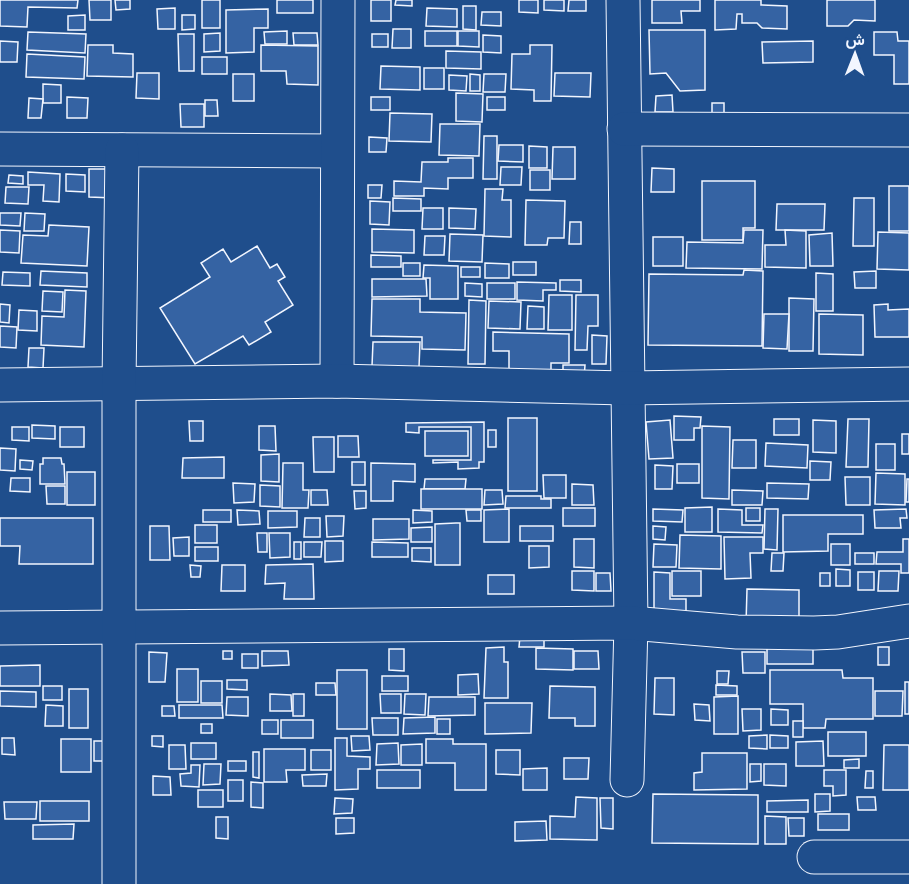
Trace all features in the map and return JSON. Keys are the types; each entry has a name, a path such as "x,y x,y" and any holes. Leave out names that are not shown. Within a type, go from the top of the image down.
{"street":[{"path":"337,381 338,0"},
{"path":"623,0 626,388 631,623 627,780"},
{"path":"624,129 909,130"},
{"path":"0,149 336,151"},
{"path":"119,884 119,385 122,150"},
{"path":"0,385 337,381 626,388 909,384"},
{"path":"0,628 631,623 737,632 814,633 838,632 909,621"},
{"path":"814,857 909,857"}],"building":[{"path":"0,0 78,0 77,8 28,7 27,27 0,26"},
{"path":"89,0 111,0 111,20 90,20"},
{"path":"115,0 130,0 130,9 116,10"},
{"path":"202,0 220,0 220,28 202,28"},
{"path":"277,0 313,0 313,13 277,13"},
{"path":"371,0 391,0 391,21 371,21"},
{"path":"396,0 412,0 412,6 395,5"},
{"path":"519,0 538,0 538,13 519,12"},
{"path":"544,0 564,0 564,11 544,10"},
{"path":"569,0 586,0 586,11 568,11"},
{"path":"652,0 700,0 700,11 681,11 682,23 652,23"},
{"path":"715,0 761,0 761,5 787,6 787,29 762,28 757,23 742,23 742,14 737,14 736,29 715,30"},
{"path":"827,0 875,0 875,21 854,20 848,26 827,26"},
{"path":"463,6 476,6 476,30 463,29"},
{"path":"175,8 175,29 158,29 157,9"},
{"path":"427,8 457,9 457,27 426,26"},
{"path":"268,9 268,28 254,28 254,52 226,53 226,10"},
{"path":"482,12 501,12 501,26 481,25"},
{"path":"85,15 85,30 68,30 68,16"},
{"path":"182,15 195,15 195,29 182,30"},
{"path":"393,29 411,29 411,48 392,48"},
{"path":"649,30 705,30 705,90 680,91 666,73 650,74"},
{"path":"287,31 287,44 265,44 264,32"},
{"path":"425,31 457,31 457,46 425,46"},
{"path":"458,31 479,31 479,47 458,46"},
{"path":"28,32 86,34 85,53 27,50"},
{"path":"874,32 897,32 898,41 909,41 909,84 894,84 894,55 874,55"},
{"path":"220,33 220,51 204,52 204,34"},
{"path":"293,33 317,33 318,45 294,45"},
{"path":"178,34 194,34 194,71 179,71"},
{"path":"372,34 388,34 388,47 372,47"},
{"path":"483,35 501,36 501,53 483,52"},
{"path":"0,41 18,42 17,62 0,62"},
{"path":"813,41 813,62 763,63 762,42"},
{"path":"88,45 113,45 113,53 133,54 133,77 87,76"},
{"path":"261,45 318,46 318,85 287,84 286,71 261,71"},
{"path":"530,45 552,45 551,101 534,101 534,90 511,89 512,54 530,54"},
{"path":"446,51 481,52 481,69 446,68"},
{"path":"27,54 85,57 84,79 26,77"},
{"path":"202,57 227,57 227,74 202,74"},
{"path":"381,66 420,67 420,90 380,89"},
{"path":"424,68 444,68 444,89 424,89"},
{"path":"137,73 159,73 159,99 136,98"},
{"path":"555,73 591,73 590,97 554,96"},
{"path":"233,74 254,74 254,101 233,101"},
{"path":"470,74 480,75 480,91 470,91"},
{"path":"484,74 506,74 505,92 483,92"},
{"path":"449,75 467,76 466,91 449,90"},
{"path":"43,84 61,85 61,103 43,103"},
{"path":"456,93 483,94 482,122 456,121"},
{"path":"672,95 673,112 655,112 656,96"},
{"path":"67,97 88,98 87,118 67,118"},
{"path":"371,97 390,97 390,110 371,110"},
{"path":"487,97 505,97 505,110 487,110"},
{"path":"29,98 43,99 41,118 28,118"},
{"path":"205,100 217,100 218,116 205,116"},
{"path":"712,103 724,103 724,120 712,120"},
{"path":"180,104 204,104 204,127 181,127"},
{"path":"390,113 432,114 431,142 389,141"},
{"path":"440,124 480,124 479,156 439,155"},
{"path":"484,136 497,136 497,179 483,179"},
{"path":"369,137 387,138 386,152 369,152"},
{"path":"499,145 523,145 523,162 498,161"},
{"path":"529,146 547,147 547,168 529,168"},
{"path":"553,147 575,147 575,179 552,179"},
{"path":"448,158 473,158 473,178 448,178 448,189 424,188 424,196 394,196 394,181 421,182 422,162 448,162"},
{"path":"501,167 522,167 521,185 500,185"},
{"path":"652,168 674,169 674,192 651,192"},
{"path":"89,169 114,169 114,198 89,197"},
{"path":"530,170 550,170 550,190 530,190"},
{"path":"28,172 60,174 59,202 43,201 44,185 28,185"},
{"path":"66,174 85,175 85,192 66,191"},
{"path":"9,175 23,176 23,184 8,183"},
{"path":"702,181 755,181 755,228 743,228 743,240 702,240"},
{"path":"368,185 382,185 381,198 368,198"},
{"path":"889,186 909,186 909,231 889,231"},
{"path":"6,187 29,187 28,204 5,203"},
{"path":"485,189 503,189 502,200 511,200 511,237 484,236"},
{"path":"393,198 421,199 421,211 393,211"},
{"path":"854,198 874,198 874,246 853,246"},
{"path":"526,200 565,201 564,238 548,238 547,245 525,245"},
{"path":"370,201 390,202 389,225 370,224"},
{"path":"777,204 825,204 824,230 776,230"},
{"path":"423,208 443,208 443,229 422,229"},
{"path":"449,208 476,209 475,229 449,228"},
{"path":"0,213 21,213 20,226 0,225"},
{"path":"25,213 45,214 44,231 24,231"},
{"path":"570,222 581,222 581,244 569,244"},
{"path":"49,225 89,227 87,266 21,263 23,235 48,236"},
{"path":"372,229 414,230 414,253 372,252"},
{"path":"0,230 20,231 19,253 0,252"},
{"path":"744,230 763,230 762,269 686,268 687,242 743,243"},
{"path":"785,230 806,231 806,268 765,267 765,245 786,245"},
{"path":"878,232 909,233 909,270 877,269"},
{"path":"832,233 833,266 810,266 809,235"},
{"path":"450,234 483,235 482,262 449,261"},
{"path":"425,236 445,236 444,255 424,255"},
{"path":"653,237 683,237 683,266 653,266"},
{"path":"257,246 270,268 277,264 285,277 278,281 293,305 265,322 271,332 249,345 243,336 195,364 160,308 210,277 201,263 223,249 231,262"},
{"path":"371,255 401,256 401,267 371,267"},
{"path":"513,262 536,262 536,275 513,275"},
{"path":"403,263 420,263 420,276 403,276"},
{"path":"485,263 509,264 509,278 485,278"},
{"path":"424,265 458,266 458,299 430,299 430,278 423,278"},
{"path":"461,267 480,267 480,277 461,277"},
{"path":"744,270 763,271 762,346 648,345 649,274 743,275"},
{"path":"41,271 87,273 87,287 40,285"},
{"path":"876,271 876,288 855,288 854,272"},
{"path":"3,272 30,273 30,286 2,285"},
{"path":"816,273 833,274 833,311 816,311"},
{"path":"372,279 426,279 427,296 372,297"},
{"path":"560,280 581,280 581,292 560,291"},
{"path":"517,282 556,283 556,290 543,290 543,301 517,300"},
{"path":"465,283 482,284 482,297 465,296"},
{"path":"487,283 515,283 515,299 487,299"},
{"path":"65,290 86,291 84,347 41,345 42,316 64,317"},
{"path":"43,291 63,292 62,312 42,311"},
{"path":"549,295 572,295 572,330 548,330"},
{"path":"576,295 598,295 598,326 588,326 587,350 575,350"},
{"path":"789,298 814,299 813,351 789,351"},
{"path":"372,299 420,299 420,312 466,313 465,350 422,349 422,337 371,336"},
{"path":"469,300 486,301 485,364 468,364"},
{"path":"489,301 521,302 520,329 488,328"},
{"path":"0,304 10,305 9,323 0,322"},
{"path":"888,304 888,310 909,309 909,337 875,337 874,305"},
{"path":"528,306 544,307 544,329 527,329"},
{"path":"19,310 37,311 37,331 18,330"},
{"path":"764,314 789,314 787,349 763,348"},
{"path":"819,314 863,315 863,355 819,354"},
{"path":"0,326 17,327 16,348 0,347"},
{"path":"493,332 569,334 569,363 551,363 551,371 509,378 509,351 493,351"},
{"path":"592,335 607,336 606,364 592,364"},
{"path":"373,342 420,342 419,367 372,366"},
{"path":"29,348 44,348 43,368 28,367"},
{"path":"563,365 585,365 584,379 563,379"},
{"path":"674,416 701,417 700,428 694,428 694,440 674,440"},
{"path":"508,418 537,418 537,491 508,491"},
{"path":"774,419 799,419 799,435 774,435"},
{"path":"848,419 869,419 868,467 846,467"},
{"path":"670,420 673,458 649,459 646,422"},
{"path":"813,420 836,421 836,453 813,452"},
{"path":"189,421 203,421 203,441 190,441"},
{"path":"484,422 484,462 479,462 479,468 458,469 458,462 433,463 433,460 471,460 471,427 419,427 419,433 406,432 406,423"},
{"path":"32,425 55,426 55,439 32,438"},
{"path":"259,426 275,426 276,451 259,450"},
{"path":"702,426 730,427 729,499 702,498"},
{"path":"12,427 29,427 29,441 12,440"},
{"path":"60,427 84,427 84,447 60,447"},
{"path":"488,430 496,430 496,447 488,447"},
{"path":"425,431 468,431 468,456 425,456"},
{"path":"902,434 909,434 909,454 902,454"},
{"path":"338,436 358,436 359,457 338,457"},
{"path":"313,437 334,437 334,472 314,472"},
{"path":"733,440 756,440 756,468 732,468"},
{"path":"766,443 808,445 807,468 765,466"},
{"path":"876,444 895,444 895,470 876,470"},
{"path":"0,448 16,449 15,471 0,470"},
{"path":"279,454 279,482 261,481 261,455"},
{"path":"224,457 224,478 182,478 183,458"},
{"path":"43,458 61,458 64,464 65,484 40,484 40,464 43,464"},
{"path":"20,460 33,461 32,470 20,469"},
{"path":"810,461 831,462 830,480 810,480"},
{"path":"352,462 365,462 365,485 352,485"},
{"path":"283,463 303,463 303,490 309,490 308,508 282,508"},
{"path":"371,463 415,464 415,482 393,481 393,501 371,501"},
{"path":"677,464 699,464 699,483 677,483"},
{"path":"655,465 673,466 672,489 655,489"},
{"path":"67,472 95,472 95,505 67,505"},
{"path":"876,473 905,474 905,505 875,504"},
{"path":"543,475 566,475 566,498 544,498"},
{"path":"845,477 870,477 870,505 846,505"},
{"path":"11,478 30,478 30,492 10,491"},
{"path":"425,479 466,479 465,489 424,489"},
{"path":"907,479 909,479 909,502 906,502"},
{"path":"233,483 255,484 254,502 234,503"},
{"path":"767,483 809,484 808,499 767,498"},
{"path":"572,484 593,485 594,505 572,505"},
{"path":"260,485 280,486 280,507 260,506"},
{"path":"46,486 65,486 65,504 47,504"},
{"path":"421,489 482,489 482,509 421,509"},
{"path":"311,490 327,490 328,505 311,505"},
{"path":"485,490 502,490 503,504 484,505"},
{"path":"732,490 763,491 762,505 732,505"},
{"path":"354,491 366,491 366,508 355,509"},
{"path":"506,496 541,496 541,499 551,499 551,508 505,508"},
{"path":"712,507 712,532 685,532 685,508"},
{"path":"563,508 595,508 595,526 563,526"},
{"path":"746,508 760,508 760,521 746,521"},
{"path":"509,509 509,542 484,542 484,510"},
{"path":"653,509 683,510 682,522 653,521"},
{"path":"718,509 742,510 742,525 763,525 762,533 718,532"},
{"path":"765,509 778,509 777,550 764,549"},
{"path":"906,509 907,518 900,518 901,528 875,528 874,510"},
{"path":"203,510 231,510 231,522 203,522"},
{"path":"237,510 259,511 260,524 238,525"},
{"path":"413,510 432,511 432,522 413,523"},
{"path":"466,510 481,510 481,521 467,521"},
{"path":"268,511 297,511 297,527 268,528"},
{"path":"783,515 863,515 863,534 828,534 828,551 783,552"},
{"path":"326,516 344,516 343,536 327,537"},
{"path":"0,518 93,518 93,564 19,564 20,546 0,546"},
{"path":"305,518 320,518 320,537 304,537"},
{"path":"373,519 409,519 409,539 373,540"},
{"path":"460,523 460,565 435,565 435,524"},
{"path":"195,525 217,525 217,543 195,543"},
{"path":"150,526 169,526 170,560 150,560"},
{"path":"520,526 553,526 553,541 520,541"},
{"path":"653,526 666,527 665,540 653,539"},
{"path":"432,527 432,542 411,542 411,528"},
{"path":"257,533 267,533 267,552 258,552"},
{"path":"269,533 290,533 290,557 270,558"},
{"path":"680,535 721,536 721,569 679,568"},
{"path":"189,537 189,556 174,556 173,538"},
{"path":"724,537 763,537 763,553 750,553 751,578 725,579"},
{"path":"574,539 594,539 594,568 574,567"},
{"path":"903,539 909,539 909,573 901,573 901,564 876,564 877,552 903,552"},
{"path":"325,541 343,541 343,561 325,562"},
{"path":"294,542 301,542 301,559 294,559"},
{"path":"304,542 322,542 321,557 304,557"},
{"path":"372,542 408,543 408,557 372,557"},
{"path":"654,544 677,545 676,567 653,567"},
{"path":"831,544 850,544 850,565 831,565"},
{"path":"529,546 549,546 549,567 529,568"},
{"path":"195,547 218,547 218,561 195,561"},
{"path":"412,548 431,548 431,562 412,561"},
{"path":"772,553 784,553 783,571 771,571"},
{"path":"855,553 874,553 874,564 855,564"},
{"path":"313,564 314,599 284,599 285,583 265,584 266,565"},
{"path":"190,565 201,566 200,577 191,577"},
{"path":"222,565 245,565 245,591 221,591"},
{"path":"836,569 850,570 850,586 836,586"},
{"path":"572,571 594,571 594,591 572,590"},
{"path":"672,571 701,571 701,596 672,596"},
{"path":"879,571 899,571 898,591 878,591"},
{"path":"654,572 670,573 670,599 686,599 686,614 654,613"},
{"path":"858,572 874,572 874,590 858,590"},
{"path":"596,573 610,573 611,591 596,591"},
{"path":"820,573 830,573 830,586 820,586"},
{"path":"488,575 514,575 514,594 488,594"},
{"path":"747,589 799,590 799,625 746,624"},
{"path":"520,636 544,636 544,647 519,647"},
{"path":"504,647 504,662 508,662 508,698 484,698 486,648"},
{"path":"767,647 813,647 813,664 767,664"},
{"path":"878,647 889,647 889,665 878,665"},
{"path":"536,648 573,649 573,670 536,669"},
{"path":"389,649 404,649 404,671 389,670"},
{"path":"223,651 232,651 232,659 223,659"},
{"path":"262,651 288,651 289,665 262,666"},
{"path":"574,651 598,651 599,669 574,669"},
{"path":"149,652 167,653 165,682 149,682"},
{"path":"742,652 765,652 765,673 743,673"},
{"path":"242,654 258,654 258,668 242,668"},
{"path":"40,665 40,686 0,686 0,666"},
{"path":"177,669 198,669 198,702 177,702"},
{"path":"337,670 367,670 367,729 337,729"},
{"path":"770,670 842,670 843,678 873,678 873,719 826,719 825,728 803,728 803,704 770,704"},
{"path":"717,671 729,671 728,684 717,684"},
{"path":"478,674 479,694 458,695 458,675"},
{"path":"382,676 408,676 408,691 382,691"},
{"path":"655,678 674,678 674,715 654,714"},
{"path":"227,680 247,680 247,690 227,689"},
{"path":"201,681 222,681 222,703 201,703"},
{"path":"905,682 909,682 909,714 905,714"},
{"path":"316,683 335,683 336,695 316,695"},
{"path":"716,685 737,686 737,695 716,695"},
{"path":"43,686 62,686 62,700 43,700"},
{"path":"550,686 595,687 595,726 575,726 575,718 549,718"},
{"path":"69,689 88,689 88,728 69,728"},
{"path":"0,691 36,692 36,707 0,706"},
{"path":"875,691 903,691 902,716 875,716"},
{"path":"270,694 291,695 292,711 270,711"},
{"path":"293,694 304,694 304,716 293,716"},
{"path":"380,694 401,694 401,713 381,713"},
{"path":"405,694 426,694 425,715 404,714"},
{"path":"738,696 738,734 714,734 714,697"},
{"path":"227,697 248,697 248,716 226,715"},
{"path":"429,697 475,697 475,715 428,716"},
{"path":"485,703 532,703 531,733 485,734"},
{"path":"694,704 709,705 710,721 695,720"},
{"path":"46,705 63,706 63,726 45,726"},
{"path":"179,705 222,705 223,718 179,718"},
{"path":"162,706 174,706 175,716 162,716"},
{"path":"742,709 761,709 761,730 743,731"},
{"path":"771,709 788,710 788,725 771,725"},
{"path":"435,717 435,733 403,734 404,718"},
{"path":"372,718 398,718 398,735 373,735"},
{"path":"437,719 450,719 450,734 437,734"},
{"path":"262,720 278,720 278,734 262,734"},
{"path":"281,720 313,720 313,738 281,738"},
{"path":"793,721 803,721 803,737 793,737"},
{"path":"201,724 212,724 212,733 201,733"},
{"path":"828,732 866,732 866,756 828,756"},
{"path":"767,735 767,749 749,748 749,736"},
{"path":"770,735 788,736 788,748 770,748"},
{"path":"152,736 163,736 163,747 152,746"},
{"path":"351,736 369,736 370,750 352,751"},
{"path":"2,738 14,738 15,755 2,754"},
{"path":"335,738 347,738 347,756 370,757 370,769 358,769 358,789 335,790"},
{"path":"61,739 91,739 91,772 61,772"},
{"path":"426,739 453,739 453,744 486,744 486,790 455,790 455,763 426,763"},
{"path":"94,741 107,741 107,761 94,761"},
{"path":"823,741 824,766 796,766 796,742"},
{"path":"191,743 216,743 216,759 191,759"},
{"path":"398,743 399,764 376,765 377,744"},
{"path":"422,744 422,765 401,765 401,745"},
{"path":"169,745 185,745 186,769 169,769"},
{"path":"884,745 909,745 909,790 883,790"},
{"path":"264,749 305,749 305,770 286,770 287,782 264,782"},
{"path":"311,750 331,750 331,770 311,770"},
{"path":"496,750 520,750 520,775 496,774"},
{"path":"253,752 259,752 259,778 253,777"},
{"path":"702,753 747,753 747,789 694,790 694,773 702,772"},
{"path":"564,758 589,758 588,779 564,779"},
{"path":"859,759 859,768 844,768 844,760"},
{"path":"228,761 246,761 246,771 228,771"},
{"path":"204,764 221,764 220,784 203,785"},
{"path":"750,764 761,764 761,781 750,782"},
{"path":"764,764 786,764 786,786 764,785"},
{"path":"191,765 200,765 199,787 181,786 180,774 191,773"},
{"path":"547,768 547,790 523,790 523,769"},
{"path":"377,770 420,770 420,788 377,788"},
{"path":"824,770 846,770 846,795 833,796 833,786 824,786"},
{"path":"866,771 873,771 873,788 865,788"},
{"path":"327,774 326,786 303,786 302,775"},
{"path":"153,776 170,777 171,795 153,795"},
{"path":"228,780 243,780 243,801 228,801"},
{"path":"251,782 263,783 263,808 251,807"},
{"path":"198,790 223,790 223,807 198,807"},
{"path":"653,794 758,795 758,844 652,843"},
{"path":"815,794 830,794 830,811 815,812"},
{"path":"576,797 597,798 597,840 550,839 550,816 575,817"},
{"path":"857,797 875,797 876,810 858,810"},
{"path":"335,798 353,799 352,813 334,814"},
{"path":"600,798 613,798 613,829 601,828"},
{"path":"808,800 808,812 767,812 767,801"},
{"path":"40,801 89,801 89,821 40,821"},
{"path":"4,802 37,802 36,819 5,819"},
{"path":"818,814 849,814 849,830 818,830"},
{"path":"765,816 786,817 786,844 765,844"},
{"path":"216,817 228,817 228,839 216,838"},
{"path":"336,818 354,818 354,833 336,834"},
{"path":"788,818 804,818 804,836 789,836"},
{"path":"546,821 547,840 515,841 515,822"},
{"path":"74,824 73,839 33,839 33,825"}]}
